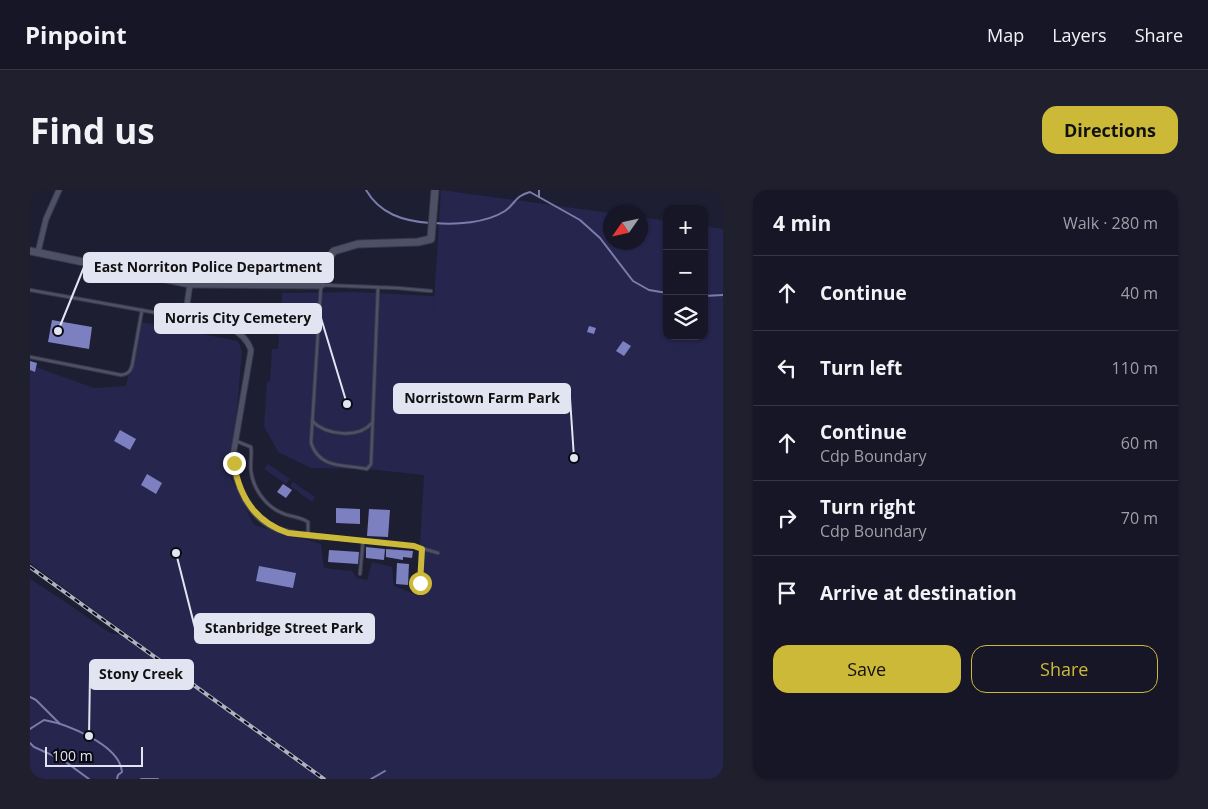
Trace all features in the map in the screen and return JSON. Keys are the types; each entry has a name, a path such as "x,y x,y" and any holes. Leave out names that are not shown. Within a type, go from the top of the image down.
{"street":[{"path":"59,190 34,251 190,284 321,285 323,265 334,251 358,244 418,242 431,239 435,190"},
{"path":"190,284 185,318 234,329 243,335 249,345 251,356 233,456 240,489 249,505 260,518 276,528 288,533 320,537"}],"lane":[{"path":"378,287 371,464 366,469 348,468 322,459 313,450 311,443 321,285 378,287 431,291"},
{"path":"30,290 185,318"},
{"path":"30,356 121,375 126,374 130,372 132,366 142,310"},
{"path":"312,421 317,426 332,431 351,433 363,430 373,422"},
{"path":"235,441 250,447 250,469 254,484 261,497 282,514 302,518 308,522 308,535"},
{"path":"320,537 414,546 438,553"},
{"path":"360,574 363,541"},
{"path":"420,583 422,549"}],"shaded area":[{"path":"441,190 603,212 603,250 648,250 648,218 663,220 663,340 708,340 708,227 723,229 723,779 30,779 30,579 110,633 131,637 30,563 30,365 94,388 126,386 141,322 238,341 242,351 231,479 254,525 321,544 324,568 352,571 357,578 367,580 372,562 392,567 394,586 417,595 424,475 367,469 311,468 278,452 264,426 267,382 270,381 272,349 278,349 282,293 357,292 434,296 433,317"},
{"path":"268,464 290,479 286,484 264,469"},
{"path":"293,482 315,497 312,502 290,486"}],"building":[{"path":"52,320 92,327 89,349 48,342"},
{"path":"589,326 596,328 594,334 587,332"},
{"path":"623,341 631,346 624,356 616,351"},
{"path":"30,361 37,363 35,372 30,370"},
{"path":"120,430 136,439 130,450 114,441"},
{"path":"147,474 162,483 156,494 141,485"},
{"path":"283,484 292,490 286,498 277,492"},
{"path":"336,508 360,509 360,524 336,523"},
{"path":"369,509 390,510 388,537 367,536"},
{"path":"366,547 385,549 384,560 366,558"},
{"path":"386,549 413,551 412,558 403,557 403,560 386,557"},
{"path":"329,550 359,552 358,564 328,562"},
{"path":"397,563 409,564 408,585 396,584"},
{"path":"259,566 296,573 293,588 256,581"}],"waterway":[{"path":"366,190 378,205 393,215 430,223"},
{"path":"539,190 539,197"},
{"path":"434,223 452,224 480,221 505,211 518,198 530,192 580,220 600,238 633,281 649,290 663,292"},
{"path":"708,296 723,295"},
{"path":"30,697 36,700 60,724"},
{"path":"30,729 44,720 66,726 91,737 112,753 119,762 122,772 118,775 117,779"},
{"path":"30,743 34,747 63,760 89,779"},
{"path":"371,779 385,771"},
{"path":"141,779 158,779"}],"railway":[{"path":"30,567 324,779"}],"place":[{"name":"East Norriton Police Department","path":"58,331"},
{"name":"Norris City Cemetery","path":"347,404"},
{"name":"Norristown Farm Park","path":"574,458"},
{"name":"Stanbridge Street Park","path":"176,553"},
{"name":"Stony Creek","path":"89,736"}],"route":[{"path":"234,463 244,498 260,518 266,522 288,533 414,546 422,549 420,583"}]}
